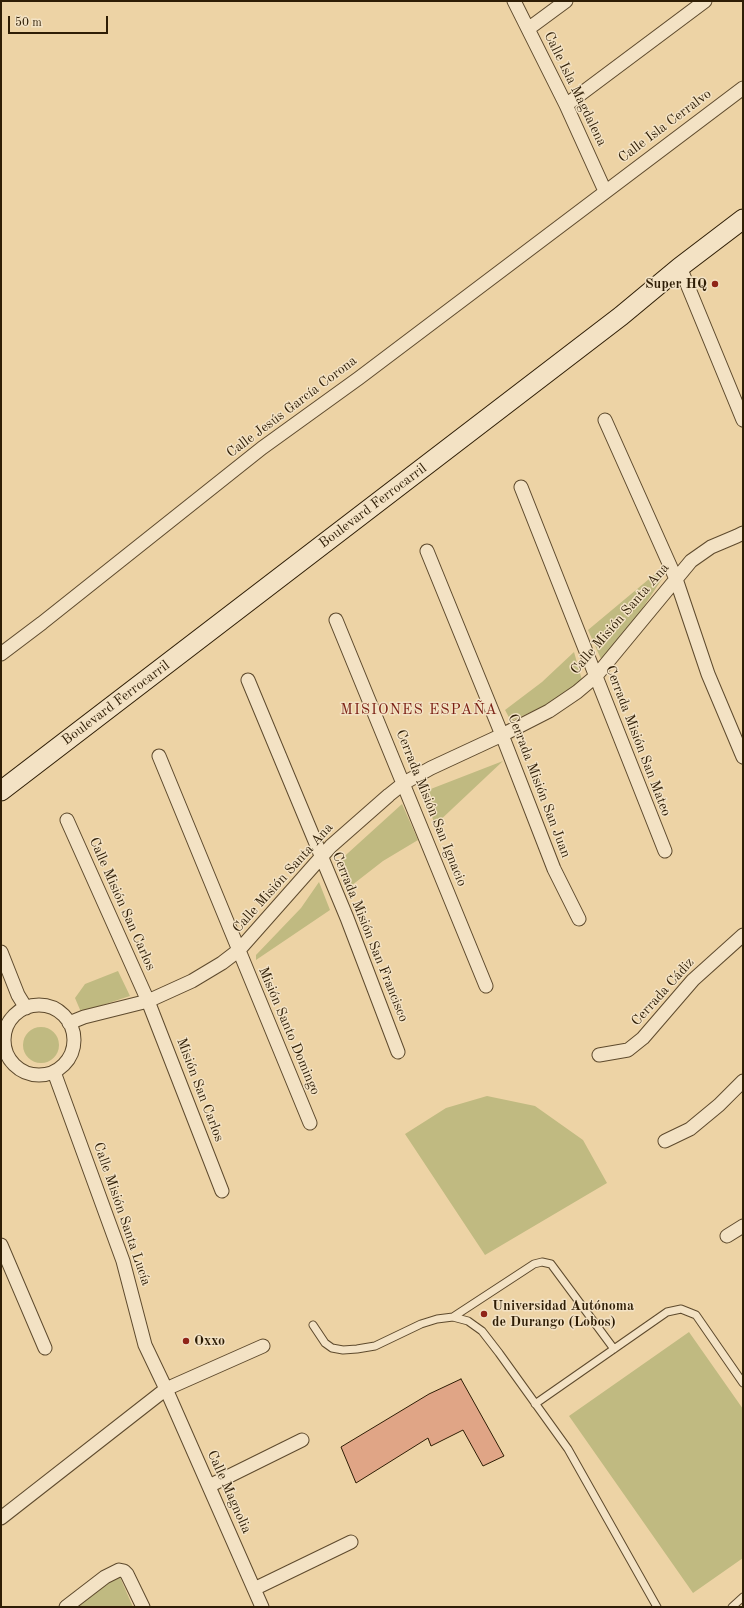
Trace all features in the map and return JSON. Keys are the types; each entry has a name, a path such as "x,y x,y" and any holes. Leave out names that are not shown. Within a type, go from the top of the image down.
{"main road":[{"name":"Boulevard Ferrocarril","path":"1,791 615,321 680,267 743,219"}],"street":[{"name":"Calle Isla Magdalena","path":"514,1 566,105 606,191"},
{"path":"528,29 566,1"},
{"path":"566,105 705,1"},
{"name":"Calle Isla Cerralvo","path":"606,191 743,88"},
{"name":"Calle Jesús García Corona","path":"1,654 262,448 359,378 606,191"},
{"path":"680,267 743,420"},
{"path":"606,420 676,579 708,674 743,758"},
{"name":"Cerrada Misión San Mateo","path":"520,487 664,851"},
{"name":"Calle Misión Santa Ana","path":"69,1023 84,1017 148,1001 192,981 222,963 238,950 331,846 404,783 431,768 549,711 577,692 596,676 691,561 711,547 738,536 743,532"},
{"name":"Cerrada Misión San Juan","path":"427,551 502,735 554,869 579,919"},
{"name":"Cerrada Misión San Ignacio","path":"336,620 486,986"},
{"name":"Cerrada Misión San Francisco","path":"248,680 350,925 398,1052"},
{"name":"Misión Santo Domingo","path":"160,756 310,1123"},
{"name":"Calle Misión San Carlos","path":"67,820 148,1001"},
{"name":"Cerrada Cádiz","path":"599,1055 628,1050 643,1038 693,980 741,941"},
{"path":"1,952 18,995 26,1008"},
{"name":"Misión San Carlos","path":"148,1001 222,1191"},
{"path":"37,1005 50,1007 60,1013 69,1023 73,1033 73,1047 68,1058 54,1072 41,1075 29,1074 18,1068 10,1060 4,1057 4,1035 8,1023 15,1014 26,1008 37,1005"},
{"name":"Calle Misión Santa Lucía","path":"54,1072 123,1261 145,1345 166,1390"},
{"path":"665,1142 690,1129 743,1081"},
{"path":"728,1236 743,1226"},
{"path":"1,1245 45,1348"},
{"path":"1,1518 166,1390 263,1346"},
{"name":"Calle Magnolia","path":"166,1390 262,1607"},
{"path":"209,1486 302,1440"},
{"path":"254,1589 351,1542"},
{"path":"66,1607 105,1577 119,1570 124,1570 127,1574 143,1607"}],"lane":[{"path":"453,1317 534,1264 542,1262 551,1264 614,1349"},
{"path":"535,1404 667,1312 681,1309 696,1315 743,1383"},
{"path":"313,1325 325,1343 332,1348 343,1350 375,1346 422,1324 437,1319 453,1317 468,1321 482,1331 568,1449 657,1607"},
{"path":"732,1607 743,1597"}],"shaded area":[{"path":"661,569 664,576 634,621 601,659 588,630"},
{"path":"574,652 582,680 551,703 511,721 505,710 542,682"},
{"path":"503,761 435,825 423,792"},
{"path":"402,804 418,840 383,861 347,889 337,863"},
{"path":"319,882 330,910 256,960 256,955 301,908"},
{"path":"118,971 130,996 81,1012 75,998 85,984"},
{"path":"45,1027 54,1032 58,1038 58,1052 54,1058 45,1063 37,1063 28,1058 24,1052 23,1041 28,1032 34,1028"},
{"path":"487,1096 535,1106 583,1140 607,1183 485,1255 405,1134 446,1108"},
{"path":"689,1332 743,1409 743,1558 693,1593 569,1416"},
{"path":"119,1575 133,1607 77,1607"}],"building":[{"path":"461,1379 504,1456 483,1466 463,1430 431,1446 428,1438 356,1483 341,1447 429,1394"}],"place":[{"name":"Super HQ","path":"715,284"},
{"name":"Universidad Autónoma de Durango (Lobos)","path":"484,1314"},
{"name":"Oxxo","path":"186,1341"}],"district":[{"name":"MISIONES ESPAÑA","path":"419,710"}]}
